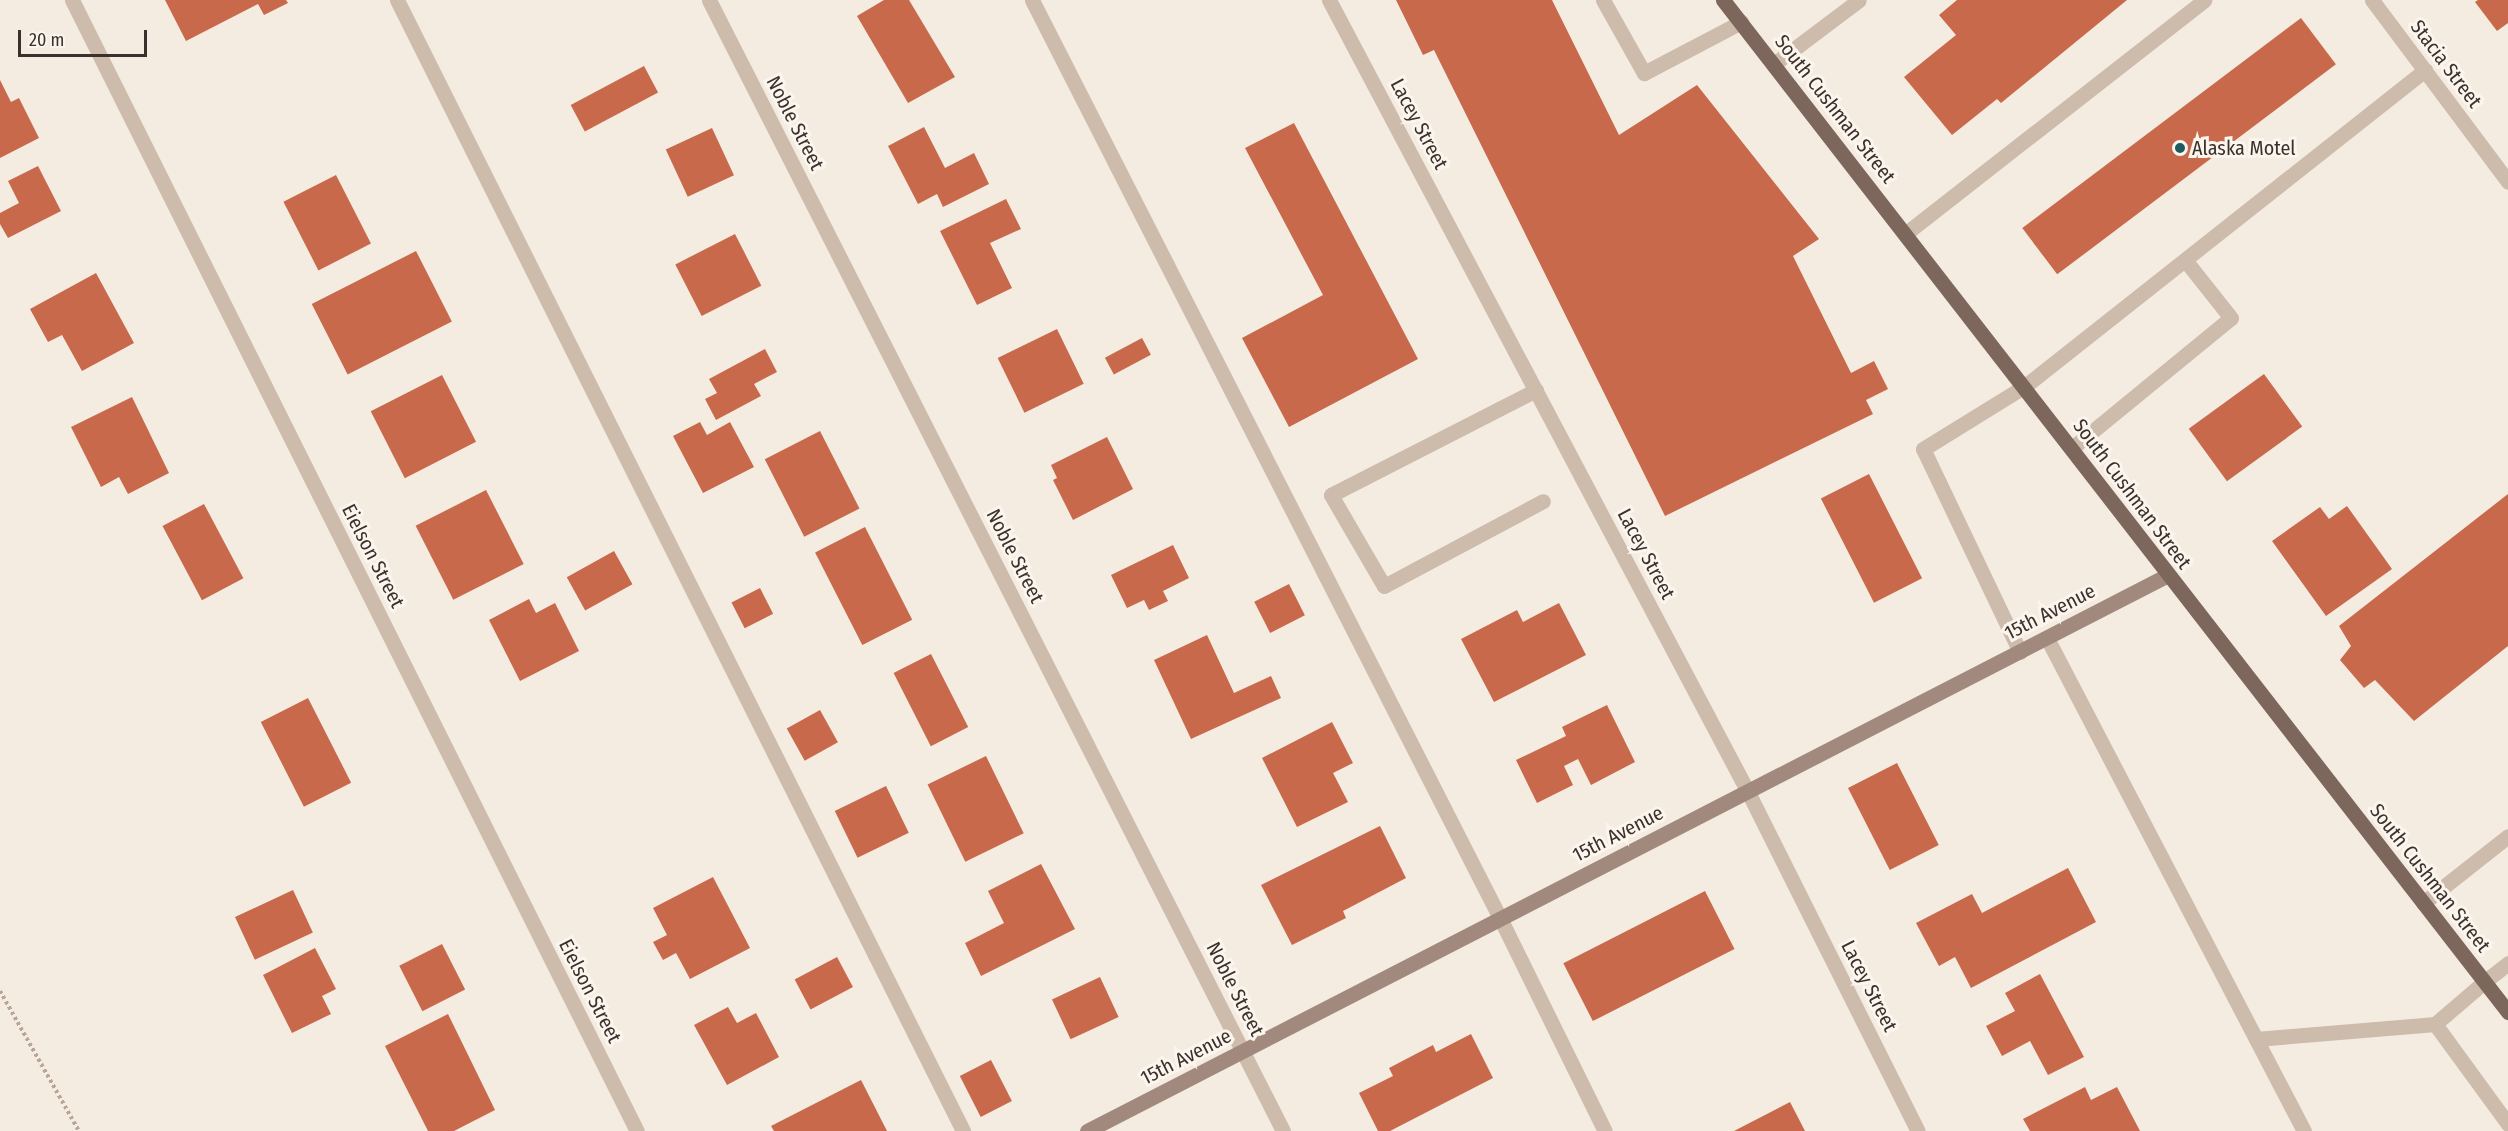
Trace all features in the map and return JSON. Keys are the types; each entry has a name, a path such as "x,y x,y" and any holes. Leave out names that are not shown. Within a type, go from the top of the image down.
{"main road":[{"name":"South Cushman Street","path":"1724,0 2508,1012"}],"street":[{"name":"Eielson Street","path":"72,0 637,1131"},
{"path":"397,0 963,1131"},
{"name":"Noble Street","path":"709,0 1283,1131"},
{"path":"1032,0 1500,918 1605,1131"},
{"name":"Lacey Street","path":"1329,0 1748,792 1918,1131"},
{"path":"1604,0 1644,73 1741,22"},
{"path":"1774,64 1859,0"},
{"path":"1905,234 2205,0"},
{"name":"Stacia Street","path":"2372,0 2508,182"},
{"path":"2020,652 1923,449 2025,386 2425,70"},
{"path":"2072,448 2231,318 2185,260"},
{"path":"1536,390 1331,495 1384,586 1543,501"},
{"name":"15th Avenue","path":"1087,1131 2168,575"},
{"path":"2047,638 2304,1131"},
{"path":"2423,903 2508,836"},
{"path":"2256,1039 2435,1024 2508,963"},
{"path":"2435,1024 2508,1124"}],"path":[{"path":"0,991 79,1131"}],"building":[{"path":"165,0 286,0 288,3 264,15 258,4 186,41"},
{"path":"884,0 909,0 955,77 908,103 857,16"},
{"path":"1396,0 1552,0 1619,135 1697,85 1819,239 1793,256 1851,373 1874,361 1888,389 1866,400 1873,414 1665,516 1434,50 1423,55"},
{"path":"1957,0 2127,0 2001,103 1997,99 1952,135 1904,77 1956,35 1939,15"},
{"path":"2478,0 2508,0 2508,23 2497,31 2475,2"},
{"name":"Alaska Motel","path":"2301,18 2336,64 2057,274 2022,228"},
{"path":"644,66 658,92 585,131 571,105"},
{"path":"0,80 11,102 19,98 39,138 0,158"},
{"path":"1294,123 1418,359 1289,427 1242,338 1323,295 1245,148"},
{"path":"924,127 945,168 974,153 989,184 943,207 937,194 918,204 888,146"},
{"path":"712,128 734,175 688,197 666,150"},
{"path":"38,166 61,211 8,238 0,224 0,213 19,203 8,181"},
{"path":"336,175 371,244 318,270 283,202"},
{"path":"1006,199 1021,229 990,243 1012,288 977,305 940,231"},
{"path":"735,234 761,286 702,316 675,264"},
{"path":"416,251 452,321 348,375 312,304"},
{"path":"96,273 134,343 82,371 62,335 48,342 30,309"},
{"path":"1057,329 1084,384 1024,413 998,358"},
{"path":"1142,338 1151,355 1114,374 1105,358"},
{"path":"765,349 777,372 754,384 761,396 716,420 705,399 717,393 709,379"},
{"path":"2264,374 2302,427 2227,481 2189,429"},
{"path":"442,375 476,442 405,478 371,411"},
{"path":"132,397 169,473 128,494 119,477 101,487 71,427"},
{"path":"700,422 707,435 730,422 754,467 703,493 673,436"},
{"path":"820,431 859,509 804,537 765,459"},
{"path":"1107,437 1133,489 1073,520 1053,480 1057,478 1051,465"},
{"path":"1869,474 1922,578 1874,603 1821,499"},
{"path":"486,490 524,564 453,600 416,526"},
{"path":"2508,494 2508,646 2414,721 2375,680 2364,688 2340,660 2351,646 2339,626"},
{"path":"204,504 243,578 202,600 163,526"},
{"path":"2347,506 2392,569 2326,616 2272,541 2320,507 2329,519"},
{"path":"865,527 912,620 862,645 815,552"},
{"path":"1173,545 1189,578 1163,591 1168,601 1149,610 1144,600 1127,608 1111,575"},
{"path":"614,551 632,584 585,610 567,577"},
{"path":"1289,584 1305,615 1270,633 1254,602"},
{"path":"760,588 773,614 745,628 731,603"},
{"path":"529,599 536,613 555,603 579,651 520,681 489,620"},
{"path":"1559,603 1586,655 1494,702 1461,639 1517,610 1523,622"},
{"path":"1207,635 1234,693 1271,676 1281,698 1191,739 1154,660"},
{"path":"931,654 968,727 931,746 894,673"},
{"path":"308,698 351,783 304,807 261,722"},
{"path":"1607,705 1635,762 1591,785 1578,759 1564,766 1573,785 1537,803 1516,760 1566,736 1562,727"},
{"path":"820,710 838,742 805,761 787,728"},
{"path":"1332,722 1353,763 1333,773 1348,802 1297,827 1262,758"},
{"path":"986,756 1024,833 965,862 928,784"},
{"path":"1897,763 1939,845 1890,870 1848,788"},
{"path":"886,786 909,833 858,858 835,811"},
{"path":"1380,826 1406,878 1343,911 1346,918 1292,945 1261,885"},
{"path":"1041,864 1075,929 981,976 965,943 1004,923 988,891"},
{"path":"2068,868 2096,922 1971,988 1955,957 1939,966 1916,923 1972,894 1982,913"},
{"path":"713,877 750,948 690,979 676,953 663,960 653,942 667,935 653,908"},
{"path":"293,890 313,933 255,960 235,917"},
{"path":"1705,891 1735,949 1593,1021 1563,963"},
{"path":"442,944 465,989 422,1011 399,966"},
{"path":"315,948 336,989 322,996 331,1014 292,1033 263,975"},
{"path":"837,957 853,987 811,1010 795,980"},
{"path":"2040,974 2084,1057 2048,1075 2030,1041 2002,1056 1986,1026 2015,1011 2005,993"},
{"path":"1100,977 1119,1017 1071,1039 1052,999"},
{"path":"728,1007 737,1023 756,1013 779,1057 727,1085 694,1025"},
{"path":"448,1014 495,1110 454,1131 428,1131 385,1046"},
{"path":"1471,1034 1493,1078 1390,1131 1378,1131 1359,1093 1393,1076 1389,1068 1433,1045 1436,1052"},
{"path":"991,1060 1012,1101 981,1117 960,1076"},
{"path":"861,1080 887,1131 774,1131 771,1126"},
{"path":"2085,1087 2091,1100 2117,1087 2140,1131 2030,1131 2023,1119"},
{"path":"1790,1102 1805,1131 1734,1131"}],"place":[{"name":"Alaska Motel","path":"2180,148"}]}
